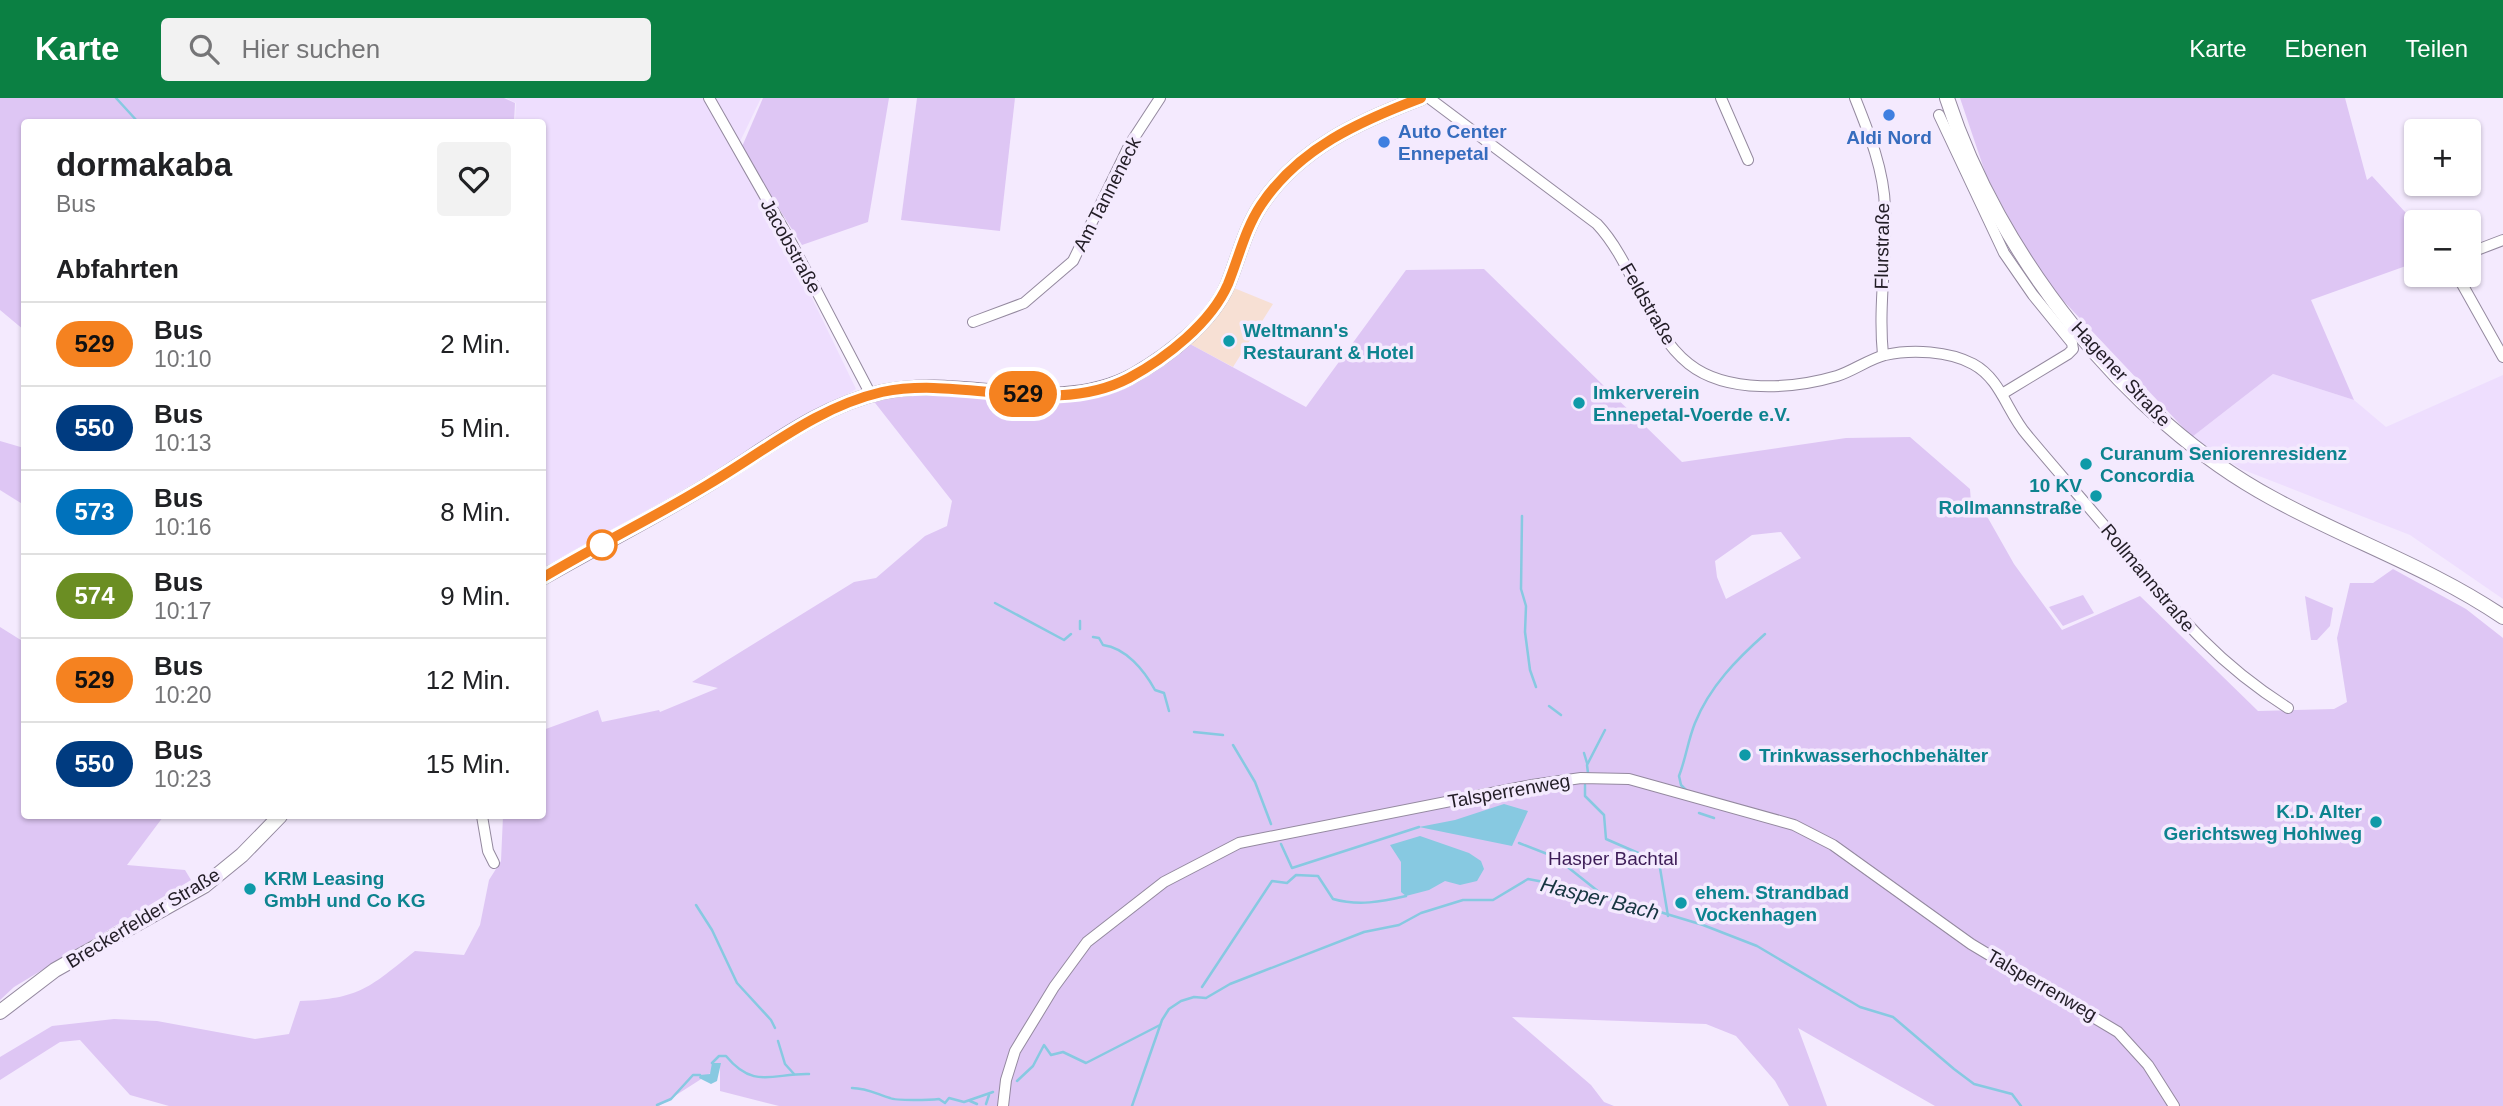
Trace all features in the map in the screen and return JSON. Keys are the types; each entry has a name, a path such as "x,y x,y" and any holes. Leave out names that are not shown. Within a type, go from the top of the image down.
{"main road":[{"path":"546,576 698,491 822,414 871,395 912,388 1058,394 1099,388 1126,379 1174,346 1217,303 1227,286 1254,217 1276,186 1313,151 1396,102 1421,98"},
{"name":"Hagener Straße","path":"1947,98 1981,185 2002,226 2035,277 2118,376 2162,420 2209,458 2270,498 2446,582 2503,617"},
{"name":"Breckerfelder Straße","path":"0,1012 55,970 204,886 242,855 277,819"}],"street":[{"name":"Jacobstraße","path":"709,98 792,244 871,395"},
{"name":"Am Tanneneck","path":"972,322 1024,303 1073,261 1130,144 1160,98"},
{"name":"Feldstraße","path":"1429,98 1597,223 1615,245 1674,349 1702,374 1736,384 1818,381 1847,373 1883,355 1923,352 1966,361 1990,377 2002,394"},
{"path":"1721,98 1748,160"},
{"name":"Flurstraße","path":"1855,98 1879,165 1884,195 1881,296 1883,355"},
{"path":"1939,115 2004,253 2072,343 2073,349 2068,354 2002,394"},
{"path":"2481,248 2503,240"},
{"path":"2464,287 2503,357"},
{"name":"Rollmannstraße","path":"2002,394 2016,422 2167,604 2224,663 2288,708"},
{"name":"Talsperrenweg","path":"1003,1106 1006,1080 1015,1051 1087,942 1164,882 1239,843 1581,778 1629,779 1794,825 1832,845 1971,944 2118,1032 2148,1065 2174,1106"},
{"path":"483,819 488,851 494,863"}],"shaded area":[{"path":"506,98 761,98 735,152 797,267 856,389 546,569 546,119 515,119 516,103"},
{"path":"1234,288 1273,304 1233,367 1190,344 1219,314"},
{"path":"2273,374 2354,400 2386,427 2503,375 2503,599 2410,535 2241,469 2192,437"}],"green space":[{"path":"0,98 504,98 515,103 514,119 21,119 21,328 0,310"},
{"path":"763,98 889,98 868,222 802,245 741,149"},
{"path":"917,98 1015,98 1000,231 901,220"},
{"path":"1960,98 2345,98 2367,180 2372,176 2404,211 2404,267 2311,300 2354,400 2273,374 2192,437 2039,275 1986,175"},
{"name":"Hasper Bachtal","path":"1484,269 1682,462 1846,438 1910,437 1970,489 1971,502 1984,511 2014,564 2062,630 2140,596 2258,711 2334,709 2347,702 2337,638 2350,583 2373,583 2393,569 2466,609 2503,638 2503,1106 1935,1106 1798,1028 1827,1106 1789,1106 1775,1081 1736,1036 1706,1024 1512,1017 1591,1085 1604,1102 1614,1106 779,1106 720,1091 720,1067 659,1106 169,1106 130,1095 80,1040 60,1042 0,1080 0,1057 52,1026 114,1019 157,1021 255,1039 289,1034 300,1001 337,997 363,989 415,951 464,955 480,925 489,880 501,861 503,819 546,819 546,729 598,710 602,722 659,710 660,712 718,688 692,682 854,582 876,578 925,536 947,526 952,501 872,399 940,392 1101,395 1144,378 1190,344 1306,407 1406,270","holes":["1781,532 1801,558 1726,599 1717,577 1715,561 1752,535"]},
{"path":"0,441 21,447 21,503 0,490"},
{"path":"2083,595 2094,613 2063,626 2049,607"},
{"path":"2305,596 2333,608 2330,626 2317,640 2311,640"},
{"path":"0,627 21,640 21,819 162,819 127,865 185,870 191,880 14,987 0,1000"}],"water":[{"path":"1504,804 1528,811 1512,846 1419,827 1455,820"},
{"path":"1420,836 1469,853 1481,861 1484,869 1477,881 1460,885 1445,881 1429,890 1406,896 1401,892 1401,862 1390,845"},
{"path":"712,1063 721,1063 717,1081 711,1084 699,1078 700,1075 710,1074"}],"waterway":[{"path":"116,98 135,119"},
{"path":"1522,516 1521,589 1526,606 1525,632 1530,670 1536,687"},
{"path":"995,603 1064,640 1071,634"},
{"path":"1080,621 1080,629"},
{"path":"1686,790 1681,785 1679,776 1701,710 1725,674 1765,634"},
{"path":"1093,637 1099,638 1103,645 1119,650 1134,661 1155,690 1164,693 1169,711"},
{"path":"1549,706 1561,715"},
{"path":"1588,773 1587,765 1605,730"},
{"path":"1194,732 1223,735"},
{"path":"1233,745 1255,782 1271,824"},
{"path":"1584,753 1587,763"},
{"path":"1585,785 1585,796 1604,815 1606,839 1659,862 1668,916"},
{"path":"1699,813 1714,818"},
{"path":"1281,844 1292,868 1419,827"},
{"path":"1519,843 1555,857 1604,896"},
{"path":"1202,987 1272,881 1287,883 1296,875 1318,876 1333,899 1351,902 1406,896"},
{"name":"Hasper Bach","path":"1132,1106 1162,1020 1169,1009 1181,1001 1194,997 1206,998 1230,984 1364,932 1399,925 1421,913 1463,900 1493,900 1528,879 1570,887 1594,897 1627,902 1703,925 1757,946 1860,1007 1893,1017 1974,1084 2012,1094 2021,1106"},
{"path":"696,905 712,930 737,983 771,1020 775,1028"},
{"path":"1017,1081 1033,1066 1044,1045 1051,1055 1063,1052 1086,1063 1160,1025"},
{"path":"778,1041 785,1064 794,1074"},
{"path":"712,1063 719,1056 726,1056 746,1073 755,1076 809,1074"},
{"path":"657,1105 671,1099 693,1075 700,1075"},
{"path":"852,1088 894,1099 939,1099 945,1103 949,1098 964,1102 993,1092"},
{"path":"986,1104 989,1095"},
{"path":"970,1101 977,1104"}],"bus line":[{"name":"529","path":"546,576 710,484 822,414 849,402 882,392 912,388 1038,394 1078,392 1114,384 1148,367 1206,317 1217,303 1227,286 1254,217 1276,186 1293,169 1335,136 1379,114 1421,98"}],"place":[{"name":"Aldi Nord","path":"1889,115"},
{"name":"Auto Center Ennepetal","path":"1384,142"},
{"name":"Weltmann's Restaurant & Hotel","path":"1229,341"},
{"name":"Imkerverein Ennepetal-Voerde e.V.","path":"1579,403"},
{"name":"Curanum Seniorenresidenz Concordia","path":"2086,464"},
{"name":"10 KV Rollmannstraße","path":"2096,496"},
{"name":"Trinkwasserhochbehälter","path":"1745,755"},
{"name":"K.D. Alter Gerichtsweg Hohlweg","path":"2376,822"},
{"name":"KRM Leasing GmbH und Co KG","path":"250,889"},
{"name":"ehem. Strandbad Vockenhagen","path":"1681,903"}]}
